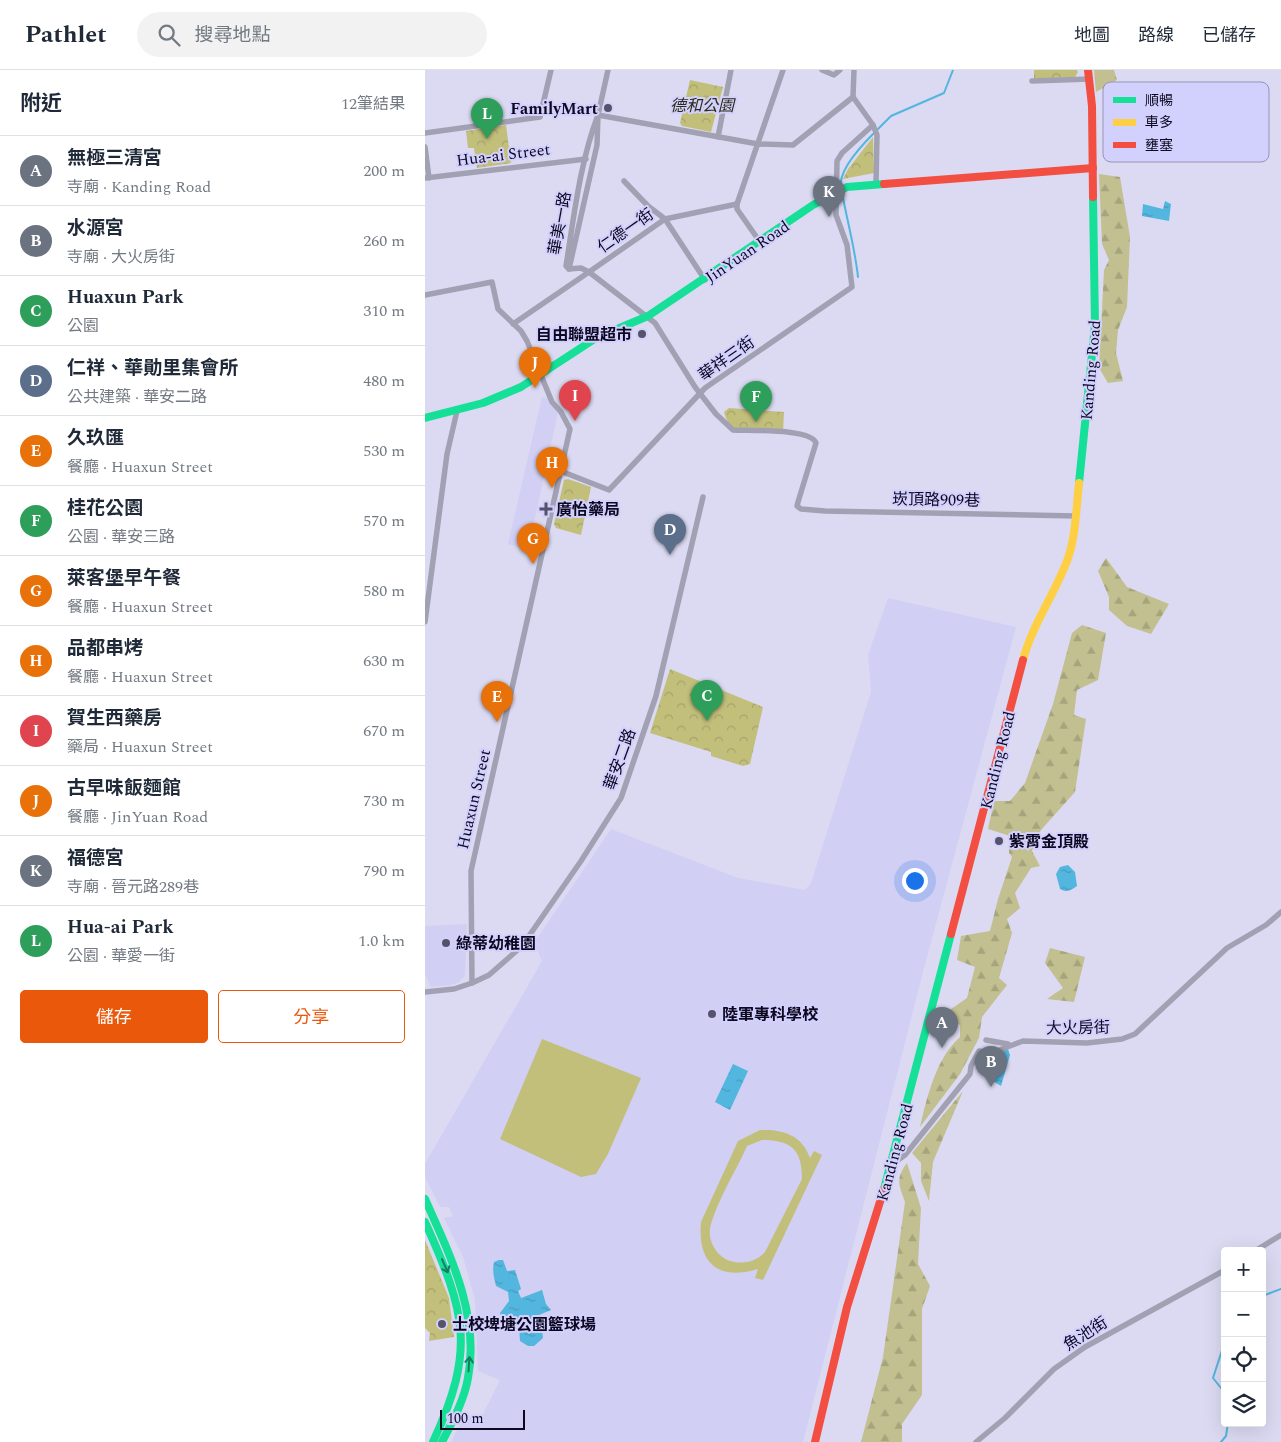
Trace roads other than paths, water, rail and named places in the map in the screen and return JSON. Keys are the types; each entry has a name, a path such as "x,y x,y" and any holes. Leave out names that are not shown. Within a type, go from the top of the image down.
{"street":[{"path":"425,132 540,117 551,70"},
{"name":"華美一路","path":"569,269 566,266 589,137 598,115 608,70"},
{"path":"717,137 731,70"},
{"path":"760,242 737,209 737,204 783,70"},
{"path":"822,70 835,74 841,70"},
{"path":"854,70 853,97 873,125 877,136 876,184"},
{"name":"Kanding Road","path":"815,1442 847,1307 877,1215 891,1164 1029,638 1066,565 1073,539 1095,325 1093,168 1090,79 1088,70"},
{"path":"1032,81 1090,79"},
{"path":"598,115 758,144 793,145 853,97"},
{"name":"華美一路","path":"569,269 597,145 598,115"},
{"path":"835,192 837,161 842,153 873,125"},
{"path":"425,148 427,178"},
{"name":"Hua-ai Street","path":"427,178 586,159"},
{"name":"JinYuan Road","path":"425,418 457,411 521,387 539,373 596,338 648,316 835,192 847,187 1093,168"},
{"path":"624,181 648,206 665,219 705,280"},
{"name":"華祥三街","path":"563,472 609,490 705,388 853,287 848,250 836,216 835,192"},
{"name":"仁德一街","path":"513,324 665,219 737,204"},
{"name":"仁德一街","path":"569,269 581,268 589,272 648,316 716,414 733,430 789,432 810,435 814,438 816,443 797,506"},
{"name":"Huaxun Street","path":"425,295 492,282 498,309 527,342 552,402 561,412 571,429 563,472 471,871 472,983"},
{"path":"425,622 447,454 457,411"},
{"name":"華安二路","path":"472,983 489,975 522,946 581,861 621,798 655,696 703,497"},
{"name":"崁頂路909巷","path":"797,506 801,509 825,511 1076,516"},
{"name":"大火房街","path":"891,1164 905,1155 970,1074 971,1066 979,1051 989,1054 1023,1040 1087,1043 1122,1039 1135,1034 1227,948 1266,925 1281,912"},
{"path":"425,992 453,989 472,983"},
{"path":"986,1040 1011,1044"},
{"path":"425,1199 464,1290 471,1338 470,1366 460,1390 433,1442"},
{"path":"425,1222 449,1273 455,1292 462,1336 460,1390 454,1417 442,1442"},
{"path":"1261,1247 1281,1234"},
{"name":"魚池街","path":"976,1442 1005,1418 1054,1369 1085,1347 1221,1272"},
{"path":"455,1292 464,1290"},
{"path":"446,1414 454,1417"}],"water":[{"path":"1165,201 1171,204 1169,221 1142,216 1143,204 1163,209"},
{"path":"1068,865 1075,872 1077,886 1065,891 1060,889 1056,874 1060,867"},
{"path":"1008,1049 1010,1055 1001,1086 984,1076 989,1056"},
{"path":"733,1064 748,1071 730,1110 715,1102"},
{"path":"503,1260 507,1271 515,1270 521,1289 518,1291 521,1298 542,1290 546,1304 551,1310 539,1315 543,1338 534,1346 528,1346 520,1341 519,1327 502,1319 500,1313 509,1301 508,1292 496,1286 493,1274 494,1262"}],"waterway":[{"path":"877,130 891,116 944,93 953,70"},
{"path":"841,187 841,180 847,166 857,151 874,133"},
{"path":"842,192 858,277"},
{"path":"1266,1295 1281,1289"},
{"path":"1221,1353 1213,1378 1221,1388"},
{"path":"1221,1442 1226,1436 1227,1427"}],"place":[{"name":"FamilyMart","path":"608,108"},
{"name":"Hua-ai Park","path":"487,139"},
{"name":"福德宮","path":"829,217"},
{"name":"自由聯盟超市","path":"642,334"},
{"name":"古早味飯麵館","path":"535,388"},
{"name":"賀生西藥房","path":"575,421"},
{"name":"桂花公園","path":"756,422"},
{"name":"品都串烤","path":"552,488"},
{"name":"廣怡藥局","path":"546,509"},
{"name":"仁祥、華勛里集會所","path":"670,555"},
{"name":"萊客堡早午餐","path":"533,564"},
{"name":"Huaxun Park","path":"707,721"},
{"name":"久玖匯","path":"497,722"},
{"name":"紫霄金頂殿","path":"999,841"},
{"name":"綠蒂幼稚園","path":"446,943"},
{"name":"陸軍專科學校","path":"712,1014"},
{"name":"無極三清宮","path":"942,1048"},
{"name":"水源宮","path":"991,1087"},
{"name":"士校埤塘公園籃球場","path":"442,1324"}],"park label":[{"name":"德和公園","path":"702,105"}]}
